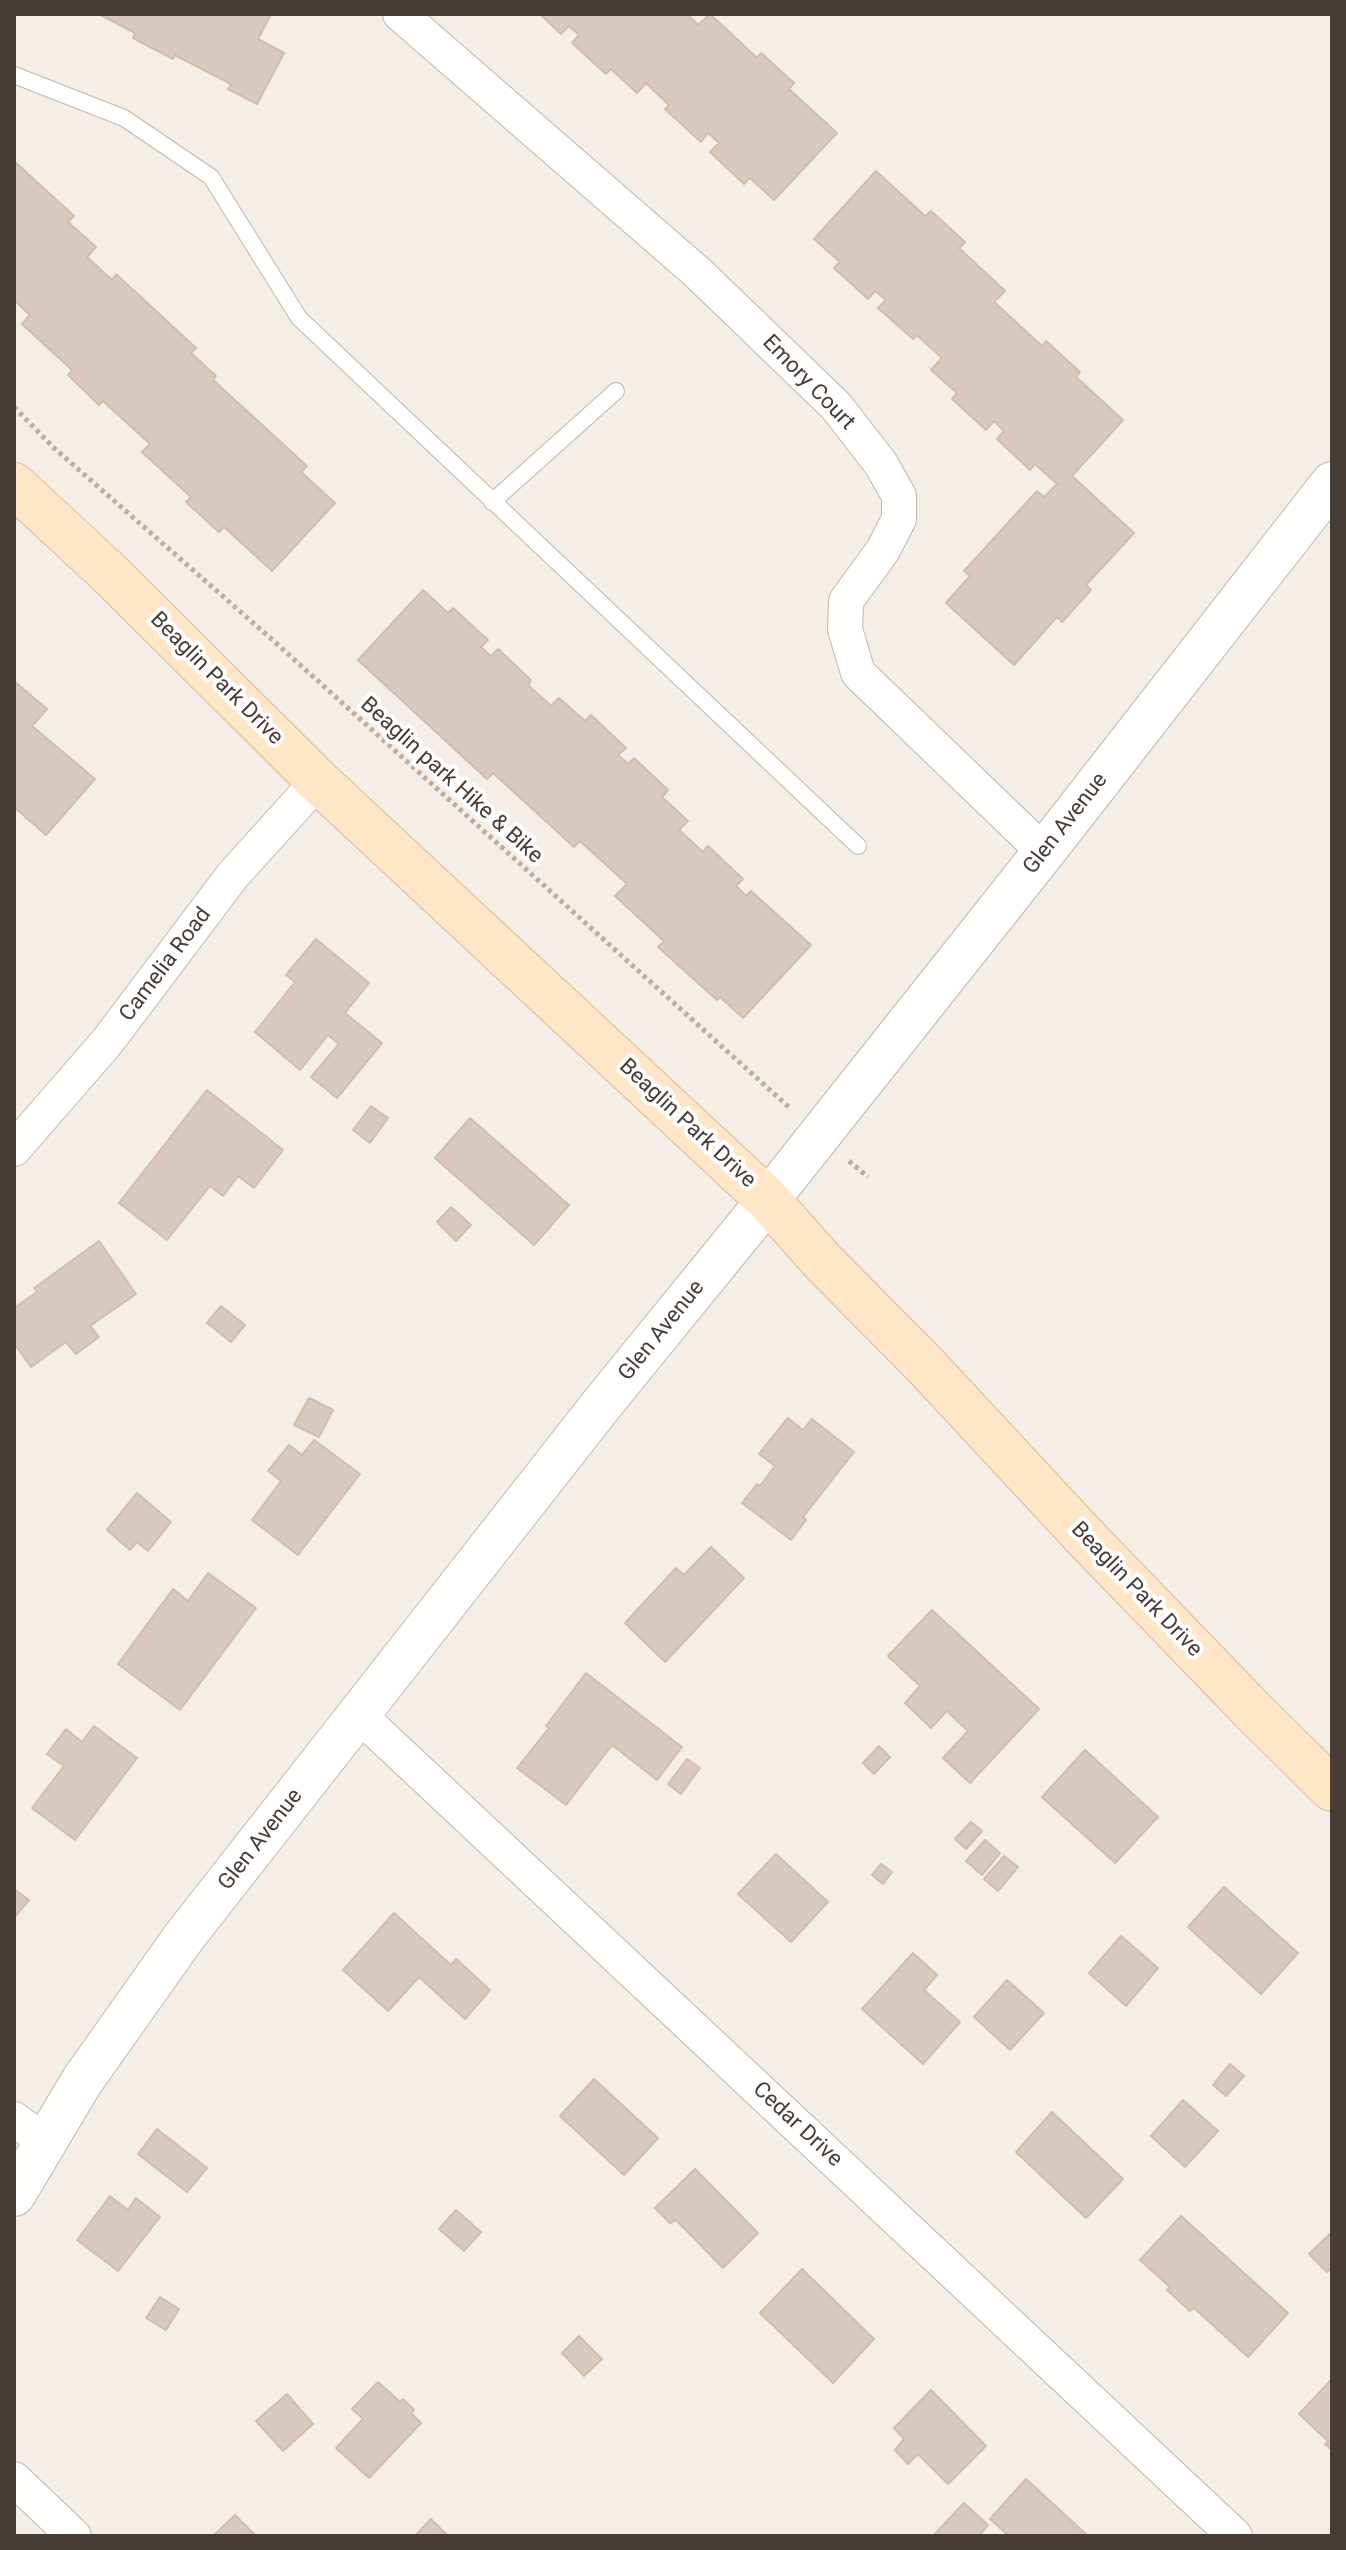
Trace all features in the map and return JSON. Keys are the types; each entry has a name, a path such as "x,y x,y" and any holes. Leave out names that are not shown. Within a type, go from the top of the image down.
{"main road":[{"name":"Beaglin Park Drive","path":"14,485 109,573 318,781 768,1200 823,1262 925,1365 1083,1535 1332,1789"}],"street":[{"name":"Emory Court","path":"400,14 698,273 836,406 881,464 899,496 899,519 883,550 846,601 845,629 858,673 1044,852"},
{"name":"Glen Avenue","path":"14,2195 29,2131 82,2081 184,1937 602,1404 820,1135 1331,488"},
{"name":"Camelia Road","path":"14,1149 107,1042 233,875 318,781"},
{"name":"Cedar Drive","path":"359,1715 1235,2536"},
{"path":"14,2479 74,2536"}],"lane":[{"path":"14,75 124,118 211,177 299,318 858,846"},
{"path":"492,502 616,391"}],"path":[{"name":"Beaglin park Hike & Bike","path":"14,407 54,448 276,643 868,1177"}],"building":[{"path":"99,14 271,14 258,39 284,53 257,104 228,89 231,84 175,55 173,59 133,38 135,33"},
{"path":"540,14 687,14 698,25 710,14 757,58 761,53 794,83 789,89 837,133 774,200 750,178 744,184 710,152 719,143 708,133 701,142 665,109 669,105 646,83 637,93 611,69 606,74 572,43 579,35 569,26 561,34"},
{"path":"14,161 74,216 68,222 96,247 87,257 112,280 116,274 196,348 191,353 216,376 213,380 307,466 301,472 335,503 272,571 224,527 219,532 186,502 191,497 142,452 150,444 103,401 99,405 68,375 72,370 22,324 30,315 14,300"},
{"path":"876,171 925,216 931,211 965,242 959,248 1005,291 994,302 1042,346 1046,341 1080,372 1076,377 1123,420 1072,476 1134,533 1086,585 1091,590 1062,622 1057,617 1014,665 946,603 970,576 964,571 1037,491 1044,497 1057,484 1035,464 1030,470 997,439 1004,431 994,421 986,430 952,399 957,393 931,370 942,358 917,335 913,339 878,308 886,300 875,291 868,299 834,268 840,262 814,239"},
{"path":"423,590 448,613 453,608 488,640 481,647 491,656 498,649 531,680 528,685 551,706 559,698 585,721 591,715 626,748 618,755 628,764 634,758 668,790 662,797 688,821 679,830 703,852 708,846 743,879 736,886 746,896 751,891 811,945 743,1018 720,997 717,1000 658,947 664,941 615,896 627,884 580,841 574,847 493,773 487,779 358,660"},
{"path":"14,681 47,709 32,726 95,779 46,835 14,807"},
{"path":"316,939 369,983 345,1013 382,1043 337,1098 311,1077 339,1044 328,1035 300,1070 255,1032 295,982 286,975"},
{"path":"207,1090 283,1150 254,1188 238,1176 223,1196 210,1186 167,1240 119,1203"},
{"path":"371,1106 388,1118 370,1143 353,1130"},
{"path":"470,1118 569,1205 534,1245 435,1158"},
{"path":"451,1207 471,1225 456,1241 437,1222"},
{"path":"99,1241 136,1294 90,1326 99,1337 76,1354 66,1342 31,1367 14,1343 14,1308 37,1292 34,1288"},
{"path":"221,1306 245,1325 231,1342 207,1323"},
{"path":"309,1398 333,1410 319,1437 294,1425"},
{"path":"788,1418 803,1430 812,1419 854,1452 803,1517 806,1520 791,1540 742,1503 775,1466 759,1454"},
{"path":"314,1440 360,1474 298,1555 252,1520 281,1481 268,1471 289,1445 302,1455"},
{"path":"137,1493 171,1522 148,1551 137,1542 130,1550 107,1530"},
{"path":"711,1547 744,1578 665,1662 625,1623 676,1568 684,1575"},
{"path":"208,1573 256,1608 180,1710 118,1664 173,1589 188,1601"},
{"path":"932,1610 1039,1709 970,1783 943,1758 968,1731 947,1711 931,1728 905,1703 920,1686 888,1656"},
{"path":"586,1673 682,1747 657,1780 612,1745 566,1805 517,1768"},
{"path":"94,1726 137,1758 75,1840 32,1808 64,1766 47,1754 66,1729 82,1742"},
{"path":"879,1746 890,1757 874,1774 863,1763"},
{"path":"1085,1750 1158,1817 1115,1863 1042,1797"},
{"path":"687,1759 700,1768 681,1794 668,1784"},
{"path":"971,1822 982,1831 966,1849 955,1839"},
{"path":"985,1840 1000,1853 982,1875 966,1861"},
{"path":"776,1854 828,1902 791,1942 738,1894"},
{"path":"1004,1856 1018,1867 998,1891 984,1879"},
{"path":"881,1864 892,1872 883,1884 872,1875"},
{"path":"1224,1887 1298,1953 1261,1994 1188,1927"},
{"path":"14,1889 29,1900 14,1918"},
{"path":"394,1913 451,1965 456,1959 490,1990 465,2019 419,1977 388,2011 343,1970"},
{"path":"1121,1936 1158,1968 1126,2006 1089,1973"},
{"path":"913,1953 937,1975 924,1990 960,2022 923,2064 862,2009"},
{"path":"1007,1980 1044,2013 1010,2050 974,2017"},
{"path":"1230,2064 1244,2076 1226,2096 1213,2085"},
{"path":"594,2079 658,2138 624,2175 560,2116"},
{"path":"1183,2100 1218,2131 1185,2167 1151,2136"},
{"path":"1052,2112 1123,2179 1086,2218 1016,2152"},
{"path":"157,2129 207,2168 187,2192 138,2154"},
{"path":"695,2169 758,2233 723,2268 676,2220 670,2223 655,2208"},
{"path":"110,2196 128,2210 136,2198 160,2217 118,2271 77,2240"},
{"path":"456,2210 481,2232 464,2251 439,2229"},
{"path":"1181,2216 1288,2313 1248,2357 1194,2308 1190,2311 1167,2290 1170,2287 1140,2260"},
{"path":"1332,2232 1332,2267 1327,2272 1309,2254"},
{"path":"802,2269 874,2339 833,2383 760,2313"},
{"path":"160,2297 179,2309 166,2330 146,2318"},
{"path":"579,2336 602,2359 584,2376 562,2353"},
{"path":"1332,2379 1332,2450 1325,2444 1328,2441 1299,2414"},
{"path":"378,2382 400,2402 403,2399 421,2423 369,2478 336,2448 363,2419 352,2409"},
{"path":"931,2390 986,2446 948,2484 918,2454 908,2464 895,2450 904,2439 894,2428"},
{"path":"287,2394 313,2424 283,2451 256,2421"},
{"path":"1026,2479 1088,2536 1009,2536 990,2519"},
{"path":"964,2503 988,2525 979,2536 933,2536"},
{"path":"235,2515 256,2536 213,2536"},
{"path":"431,2519 448,2536 415,2536"}]}
